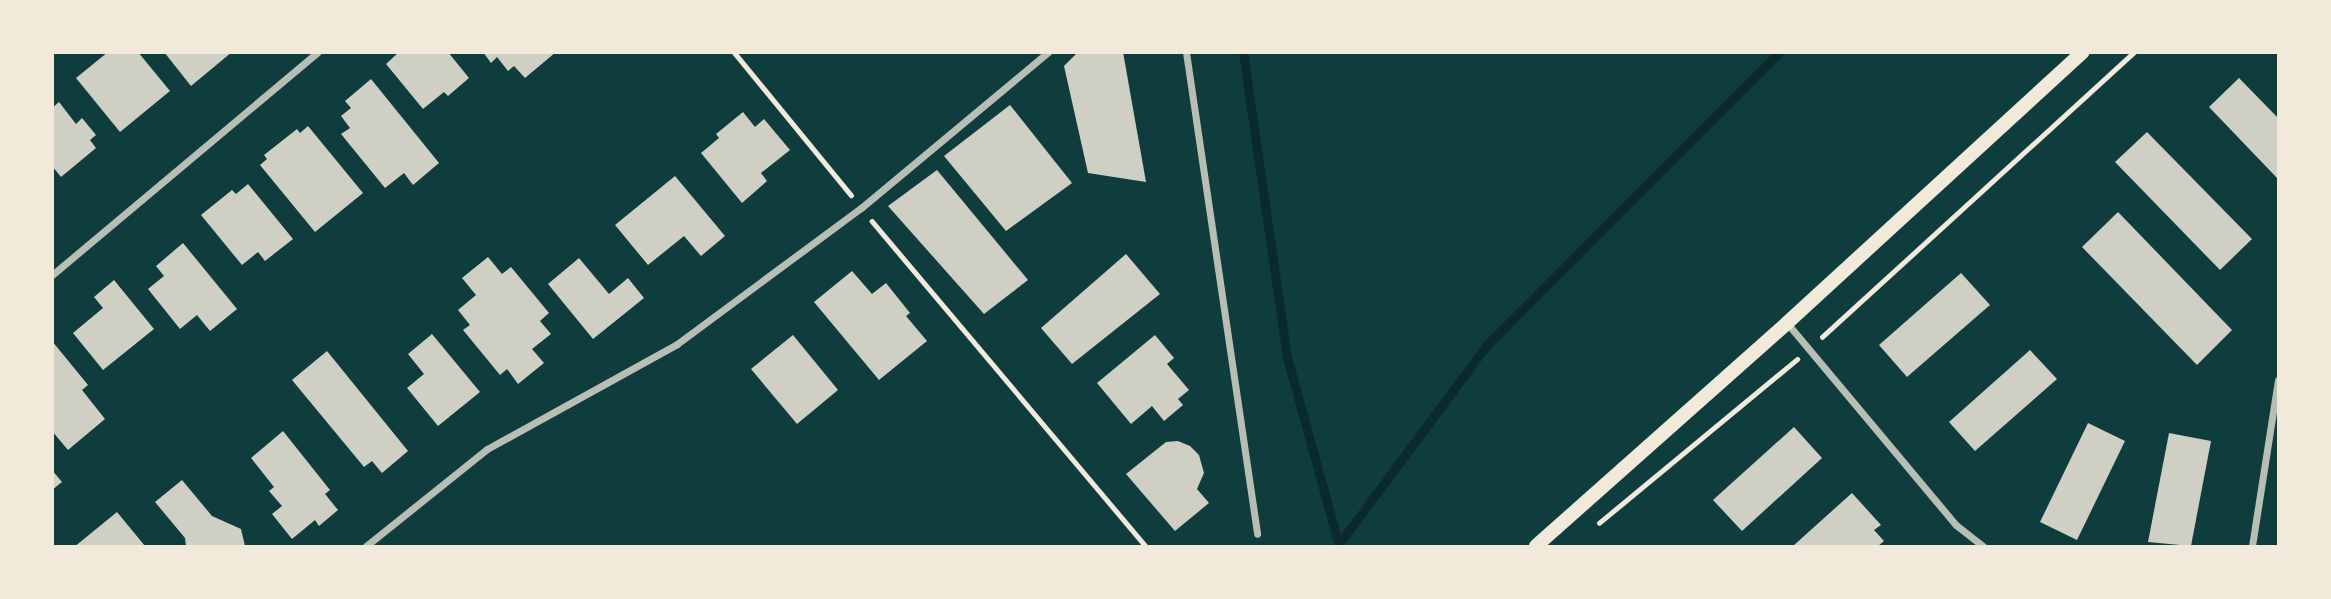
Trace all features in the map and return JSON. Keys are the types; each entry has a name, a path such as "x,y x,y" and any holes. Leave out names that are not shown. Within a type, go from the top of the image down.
{"main road":[{"path":"1536,547 1787,323 2083,52"}],"street":[{"path":"52,275 318,52"},
{"path":"366,547 487,449 677,344 862,208 1048,52"},
{"path":"1186,52 1257,534"},
{"path":"1787,323 1956,525 1983,547"},
{"path":"2252,547 2278,380"}],"path":[{"path":"734,52 1146,547"},
{"path":"1591,529 1809,348 2134,52"}],"building":[{"path":"108,52 138,52 170,91 120,132 76,78"},
{"path":"164,52 232,52 191,86"},
{"path":"399,52 448,52 469,78 448,96 444,92 423,109 386,64"},
{"path":"483,52 556,52 525,78 514,66 508,71 497,57 491,63"},
{"path":"1078,52 1123,52 1146,182 1088,173 1064,66"},
{"path":"2239,78 2278,118 2278,179 2209,107"},
{"path":"371,79 439,163 413,185 404,173 385,188 341,134 350,128 341,116 351,108 345,101"},
{"path":"59,102 76,124 82,118 96,135 90,140 96,148 61,177 52,166 52,108"},
{"path":"1010,105 1072,183 1006,231 944,156"},
{"path":"743,112 755,127 764,119 790,150 761,173 767,181 742,203 701,153 719,138 716,134"},
{"path":"308,126 363,193 315,232 260,165 267,159 264,155 297,129 300,133"},
{"path":"2147,132 2252,239 2220,270 2115,162"},
{"path":"937,170 1028,280 984,314 888,206"},
{"path":"675,176 725,236 701,256 684,236 648,265 615,225"},
{"path":"248,184 293,239 265,261 258,252 242,265 201,215 232,190 236,194"},
{"path":"2118,212 2232,330 2197,365 2082,247"},
{"path":"183,243 237,309 210,331 197,315 180,329 148,289 164,276 156,266"},
{"path":"1126,254 1160,294 1072,364 1041,328"},
{"path":"488,257 502,274 511,267 549,313 540,321 551,334 532,349 544,363 518,384 507,369 500,375 463,330 470,325 458,310 476,295 462,278"},
{"path":"579,258 609,294 628,278 644,298 593,339 548,284"},
{"path":"852,271 872,294 886,283 910,313 906,316 927,341 879,380 814,302"},
{"path":"1961,273 1990,305 1907,377 1879,345"},
{"path":"114,280 154,329 103,370 73,333 103,308 94,297"},
{"path":"432,334 480,392 438,426 407,388 424,374 408,354"},
{"path":"793,335 838,390 797,424 751,369"},
{"path":"1155,335 1174,358 1167,364 1189,390 1178,399 1183,405 1164,421 1152,406 1131,424 1097,383"},
{"path":"52,341 88,385 82,390 105,419 68,450 52,431"},
{"path":"2030,350 2057,379 1975,451 1949,422"},
{"path":"327,351 408,451 382,473 372,461 364,467 292,380"},
{"path":"2088,423 2125,441 2077,540 2040,522"},
{"path":"1794,427 1822,458 1742,531 1713,500"},
{"path":"283,431 330,490 325,494 338,510 319,526 315,520 292,539 272,514 282,506 269,491 274,487 251,458"},
{"path":"2169,433 2211,441 2191,546 2148,542"},
{"path":"1178,441 1190,446 1199,455 1204,473 1197,489 1209,503 1175,531 1126,474 1166,442"},
{"path":"52,470 62,482 52,490"},
{"path":"182,480 212,516 241,529 245,546 186,546 185,538 155,502"},
{"path":"1852,493 1881,525 1874,530 1884,541 1878,546 1793,546"},
{"path":"117,512 145,546 75,546 79,543"}],"waterway":[{"path":"1243,52 1287,357 1339,546"},
{"path":"1339,544 1487,345 1780,52"}]}
